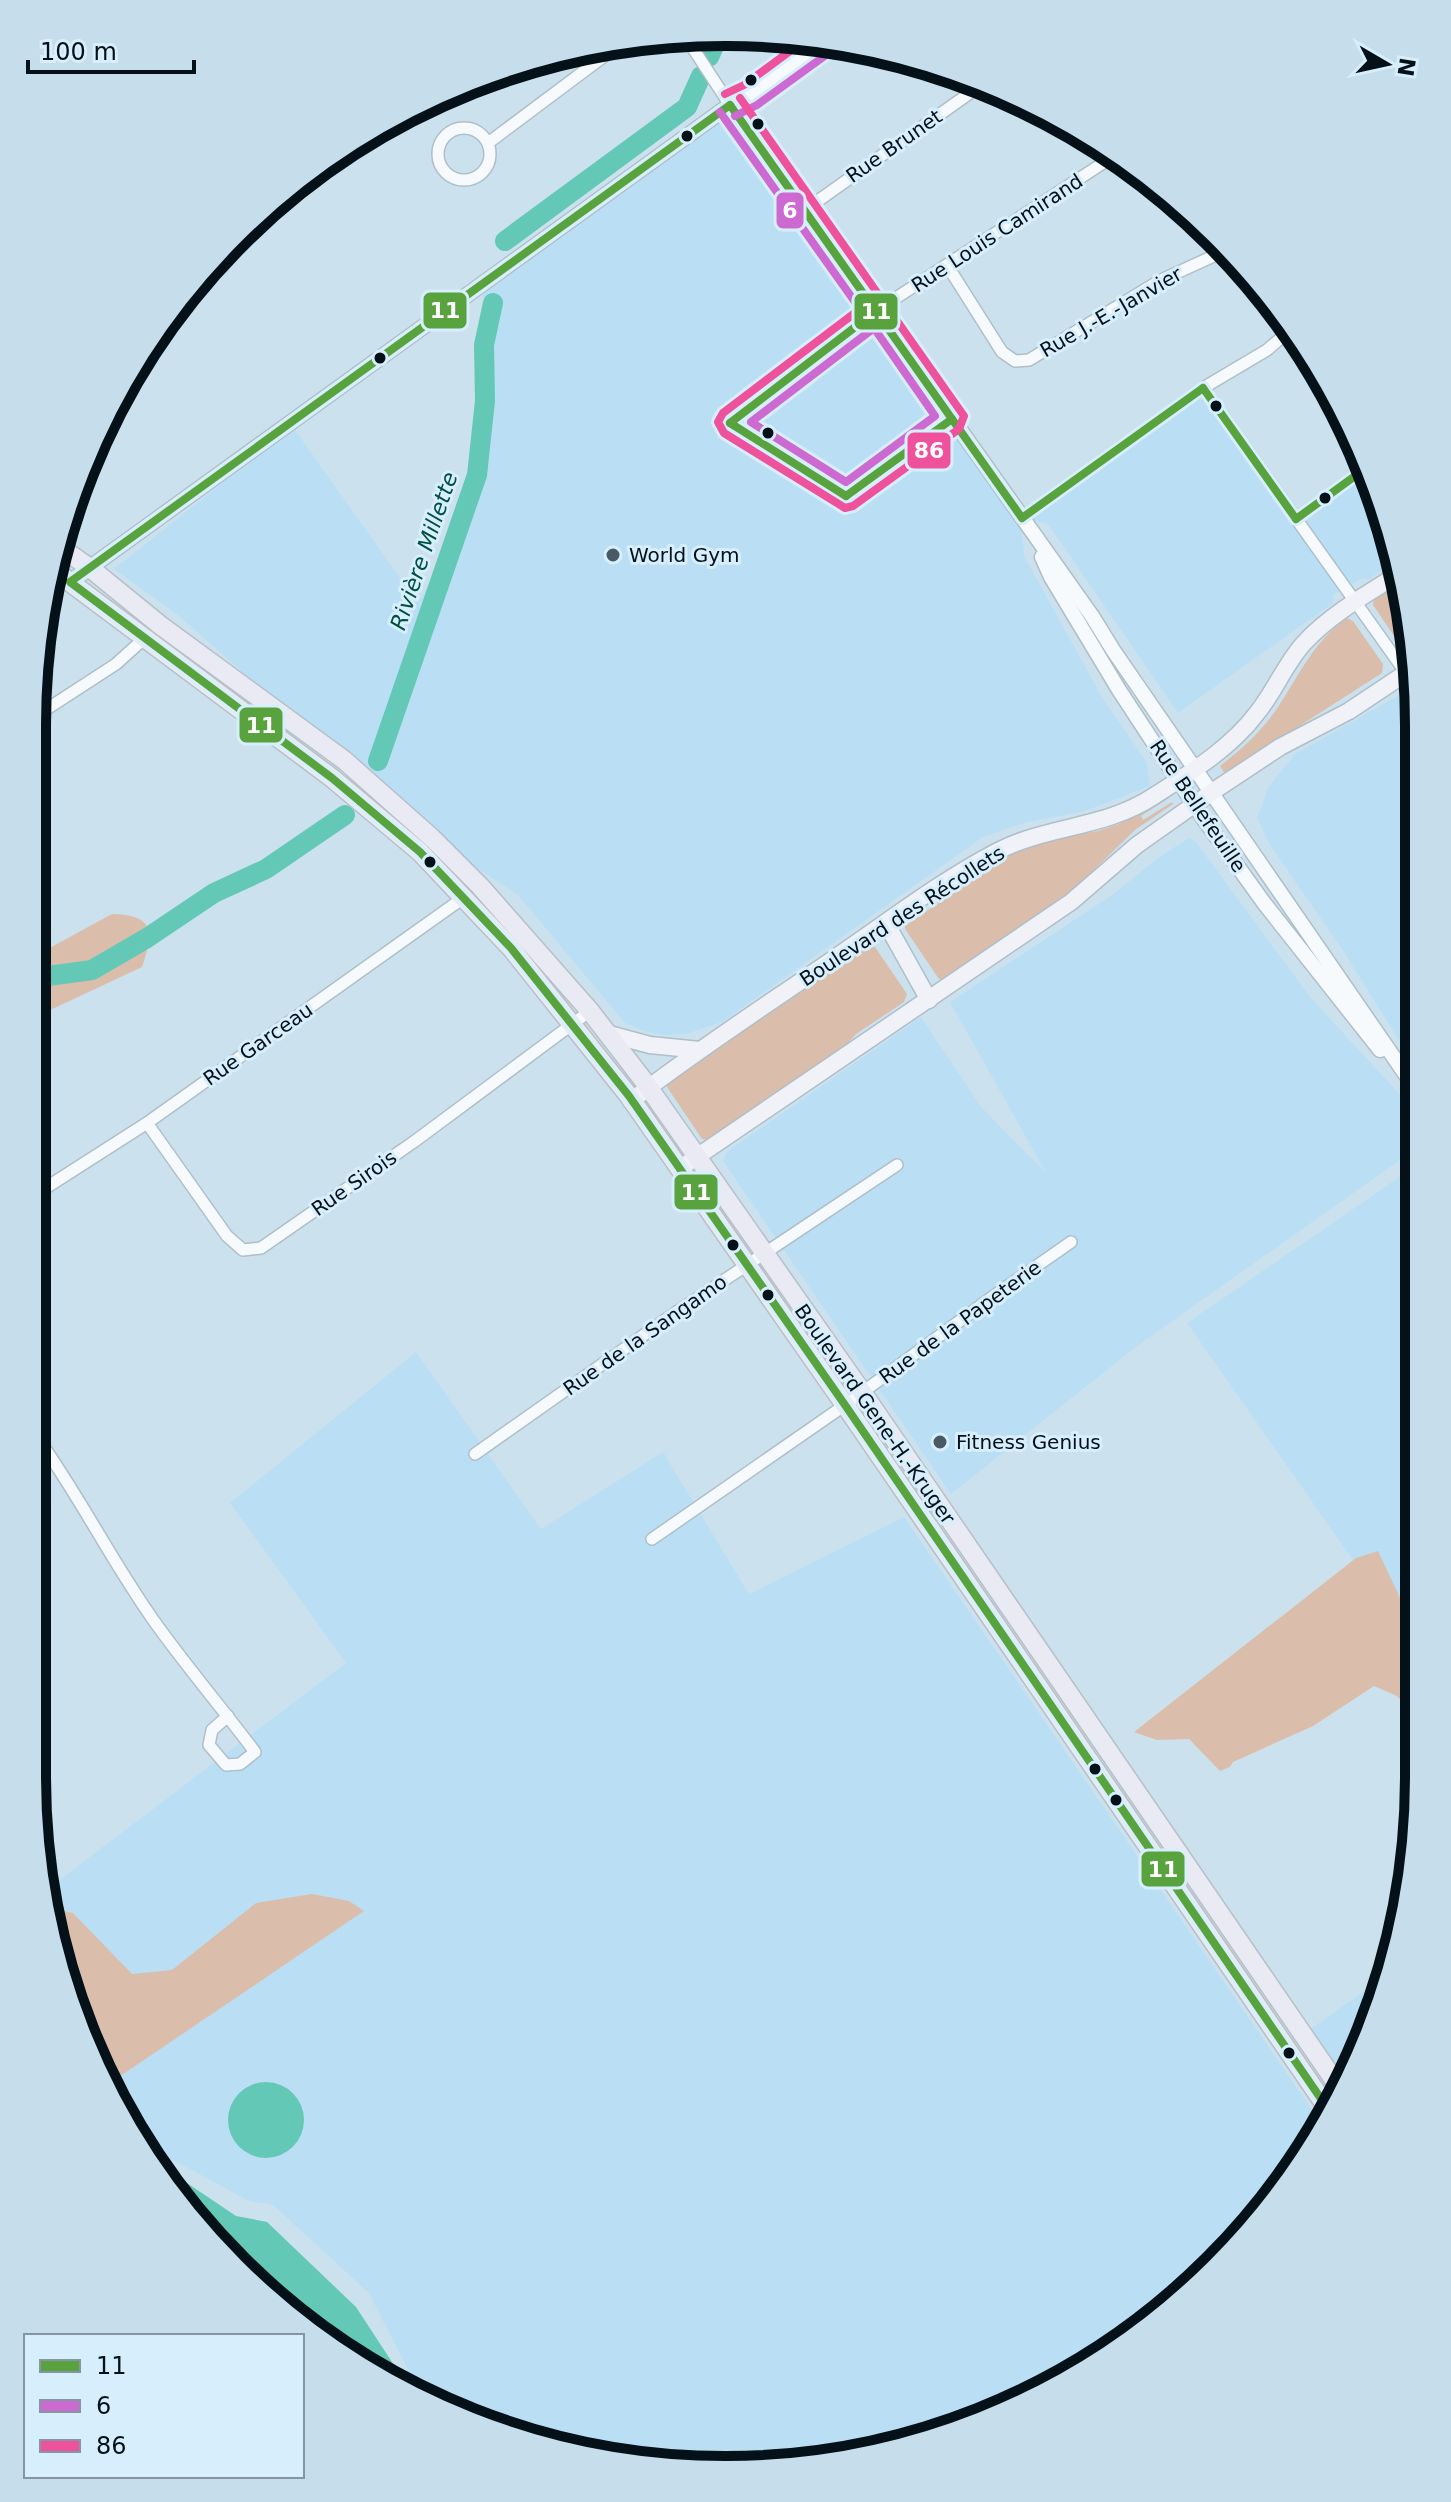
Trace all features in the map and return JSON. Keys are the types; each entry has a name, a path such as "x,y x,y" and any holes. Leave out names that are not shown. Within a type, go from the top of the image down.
{"main road":[{"name":"Boulevard Gene-H.-Kruger","path":"68,553 90,568 153,631 420,852 511,948 631,1101 679,1169 845,1405 1322,2101"},
{"name":"Boulevard Gene-H.-Kruger","path":"63,577 153,631 344,760 432,838 480,886 590,1011 648,1087 862,1392 1334,2079"},
{"name":"Boulevard des Récollets","path":"631,1101 886,923 999,850 1030,837 1118,816 1180,779 1226,745 1252,720 1308,639 1356,601 1389,580"},
{"path":"679,1169 1071,902 1137,845 1212,792 1280,747 1349,711 1403,675"},
{"path":"886,923 929,1000"},
{"path":"609,1034 650,1045 700,1050"}],"street":[{"name":"Rue Bellefeuille","path":"692,47 1026,523 1405,1074"},
{"path":"63,577 90,568 730,105 750,95 810,52"},
{"path":"488,143 602,58"},
{"name":"Rue Brunet","path":"805,210 971,92"},
{"path":"468,128 483,136 488,143 490,160 481,175 465,181 442,169 440,144 451,131 468,128"},
{"name":"Rue Louis Camirand","path":"876,311 1105,162"},
{"name":"Rue J.-E.-Janvier","path":"947,265 1002,352 1015,361 1029,360 1161,280 1216,255"},
{"path":"1026,523 1203,388 1267,350 1282,337"},
{"path":"1203,388 1402,659"},
{"path":"1296,519 1357,475"},
{"name":"Rue Bellefeuille","path":"1026,523 1051,577 1090,644 1195,804 1264,903 1324,980 1387,1057 1399,1065"},
{"path":"46,709 116,664 153,631"},
{"name":"Rue Garceau","path":"46,1188 147,1123 480,886"},
{"name":"Rue Sirois","path":"147,1123 227,1236 243,1250 261,1248 590,1011"},
{"name":"Rue de la Sangamo","path":"475,1454 746,1265 897,1165"},
{"name":"Rue de la Papeterie","path":"652,1539 1071,1242"},
{"path":"46,1450 77,1494 154,1621 228,1716 255,1752 240,1764 226,1765 209,1745 212,1730 228,1716"}],"shaded area":[{"path":"731,110 1021,518 1024,556 1102,697 1147,763 1150,786 1085,811 1024,823 983,837 722,1022 686,1034 665,1035 625,1023 518,895 434,840 179,616 114,569 293,427 418,603 466,516 484,290"},
{"path":"1203,388 1296,519 1356,474 1386,567 1369,579 1361,579 1333,595 1333,603 1178,713 1048,524 1022,518"},
{"path":"1391,587 1400,644 1373,605 1374,599"},
{"path":"1347,618 1353,621 1383,664 1382,673 1225,774 1220,766 1265,724 1316,648"},
{"path":"1404,692 1405,1050 1342,949 1270,845 1257,818 1268,788 1295,754"},
{"path":"1167,796 1169,798 1141,816 1143,820 1173,804 1135,830 1070,893 945,980 939,979 905,929 905,926 1007,856 1052,839 1119,824"},
{"path":"1189,838 1196,842 1310,997 1405,1100 1405,1156 1137,1346 951,1494 723,1161 728,1151 921,1017 982,1108 1046,1173 950,1002 1112,895"},
{"path":"112,914 136,918 147,927 149,935 142,967 46,1012 46,950"},
{"path":"866,945 875,947 907,994 904,1002 856,1034 840,1053 709,1140 702,1139 667,1087 668,1081"},
{"path":"1405,1173 1405,1641 1348,1553 1187,1323"},
{"path":"416,1352 541,1529 663,1452 749,1594 904,1517 1314,2116 1265,2190 1236,2225 1206,2257 1139,2316 1065,2365 1026,2386 944,2420 901,2433 858,2443 770,2455 681,2455 593,2443 550,2433 465,2404 418,2382 410,2374 369,2293 273,2205 249,2201 164,2158 113,2071 131,2042 59,1909 55,1883 346,1663 230,1503"},
{"path":"1378,1551 1405,1605 1405,1705 1397,1696 1374,1686 1313,1726 1233,1762 1230,1767 1220,1771 1189,1739 1157,1740 1134,1732 1356,1558"},
{"path":"312,1894 349,1901 364,1911 117,2078 82,1995 59,1910 73,1913 132,1974 172,1970 256,1903"},
{"path":"1372,1986 1335,2077 1305,2033"},
{"path":"259,2082 273,2082 287,2088 298,2099 304,2120 301,2135 293,2147 273,2158 259,2158 245,2152 234,2141 228,2127 228,2113 234,2099 245,2088"},
{"path":"177,2176 236,2216 267,2222 356,2307 398,2372 312,2316 277,2287 215,2225"},
{"path":"834,2444 839,2446 811,2450"}],"waterway":[{"name":"Rivière Millette","path":"709,57 714,46"},
{"name":"Rivière Millette","path":"505,241 687,107 701,76"},
{"name":"Rivière Millette","path":"378,761 477,475 485,401 484,345 493,303"},
{"name":"Rivière Millette","path":"46,976 92,970 214,893 266,869 345,815"}],"transit line":[{"name":"86","path":"725,94 744,85 792,50"},
{"name":"6","path":"735,116 757,105 827,54"},
{"name":"86","path":"740,98 964,416 959,429 853,506 845,508 724,433 718,422 723,413 860,309"},
{"name":"11","path":"730,105 70,582 332,778 420,852 511,948 629,1096 1322,2101"},
{"name":"11","path":"730,105 1022,518"},
{"name":"6","path":"720,112 860,309"},
{"name":"11","path":"730,423 876,311"},
{"name":"6","path":"874,328 935,416 846,482 751,422 874,328"},
{"name":"11","path":"1203,388 1296,519"},
{"name":"11","path":"1022,518 1203,388"},
{"name":"11","path":"846,496 952,419"},
{"name":"11","path":"730,423 846,496"},
{"name":"11","path":"1296,519 1357,475"}],"place":[{"name":"World Gym","path":"613,555"},
{"name":"Fitness Genius","path":"940,1442"}]}
